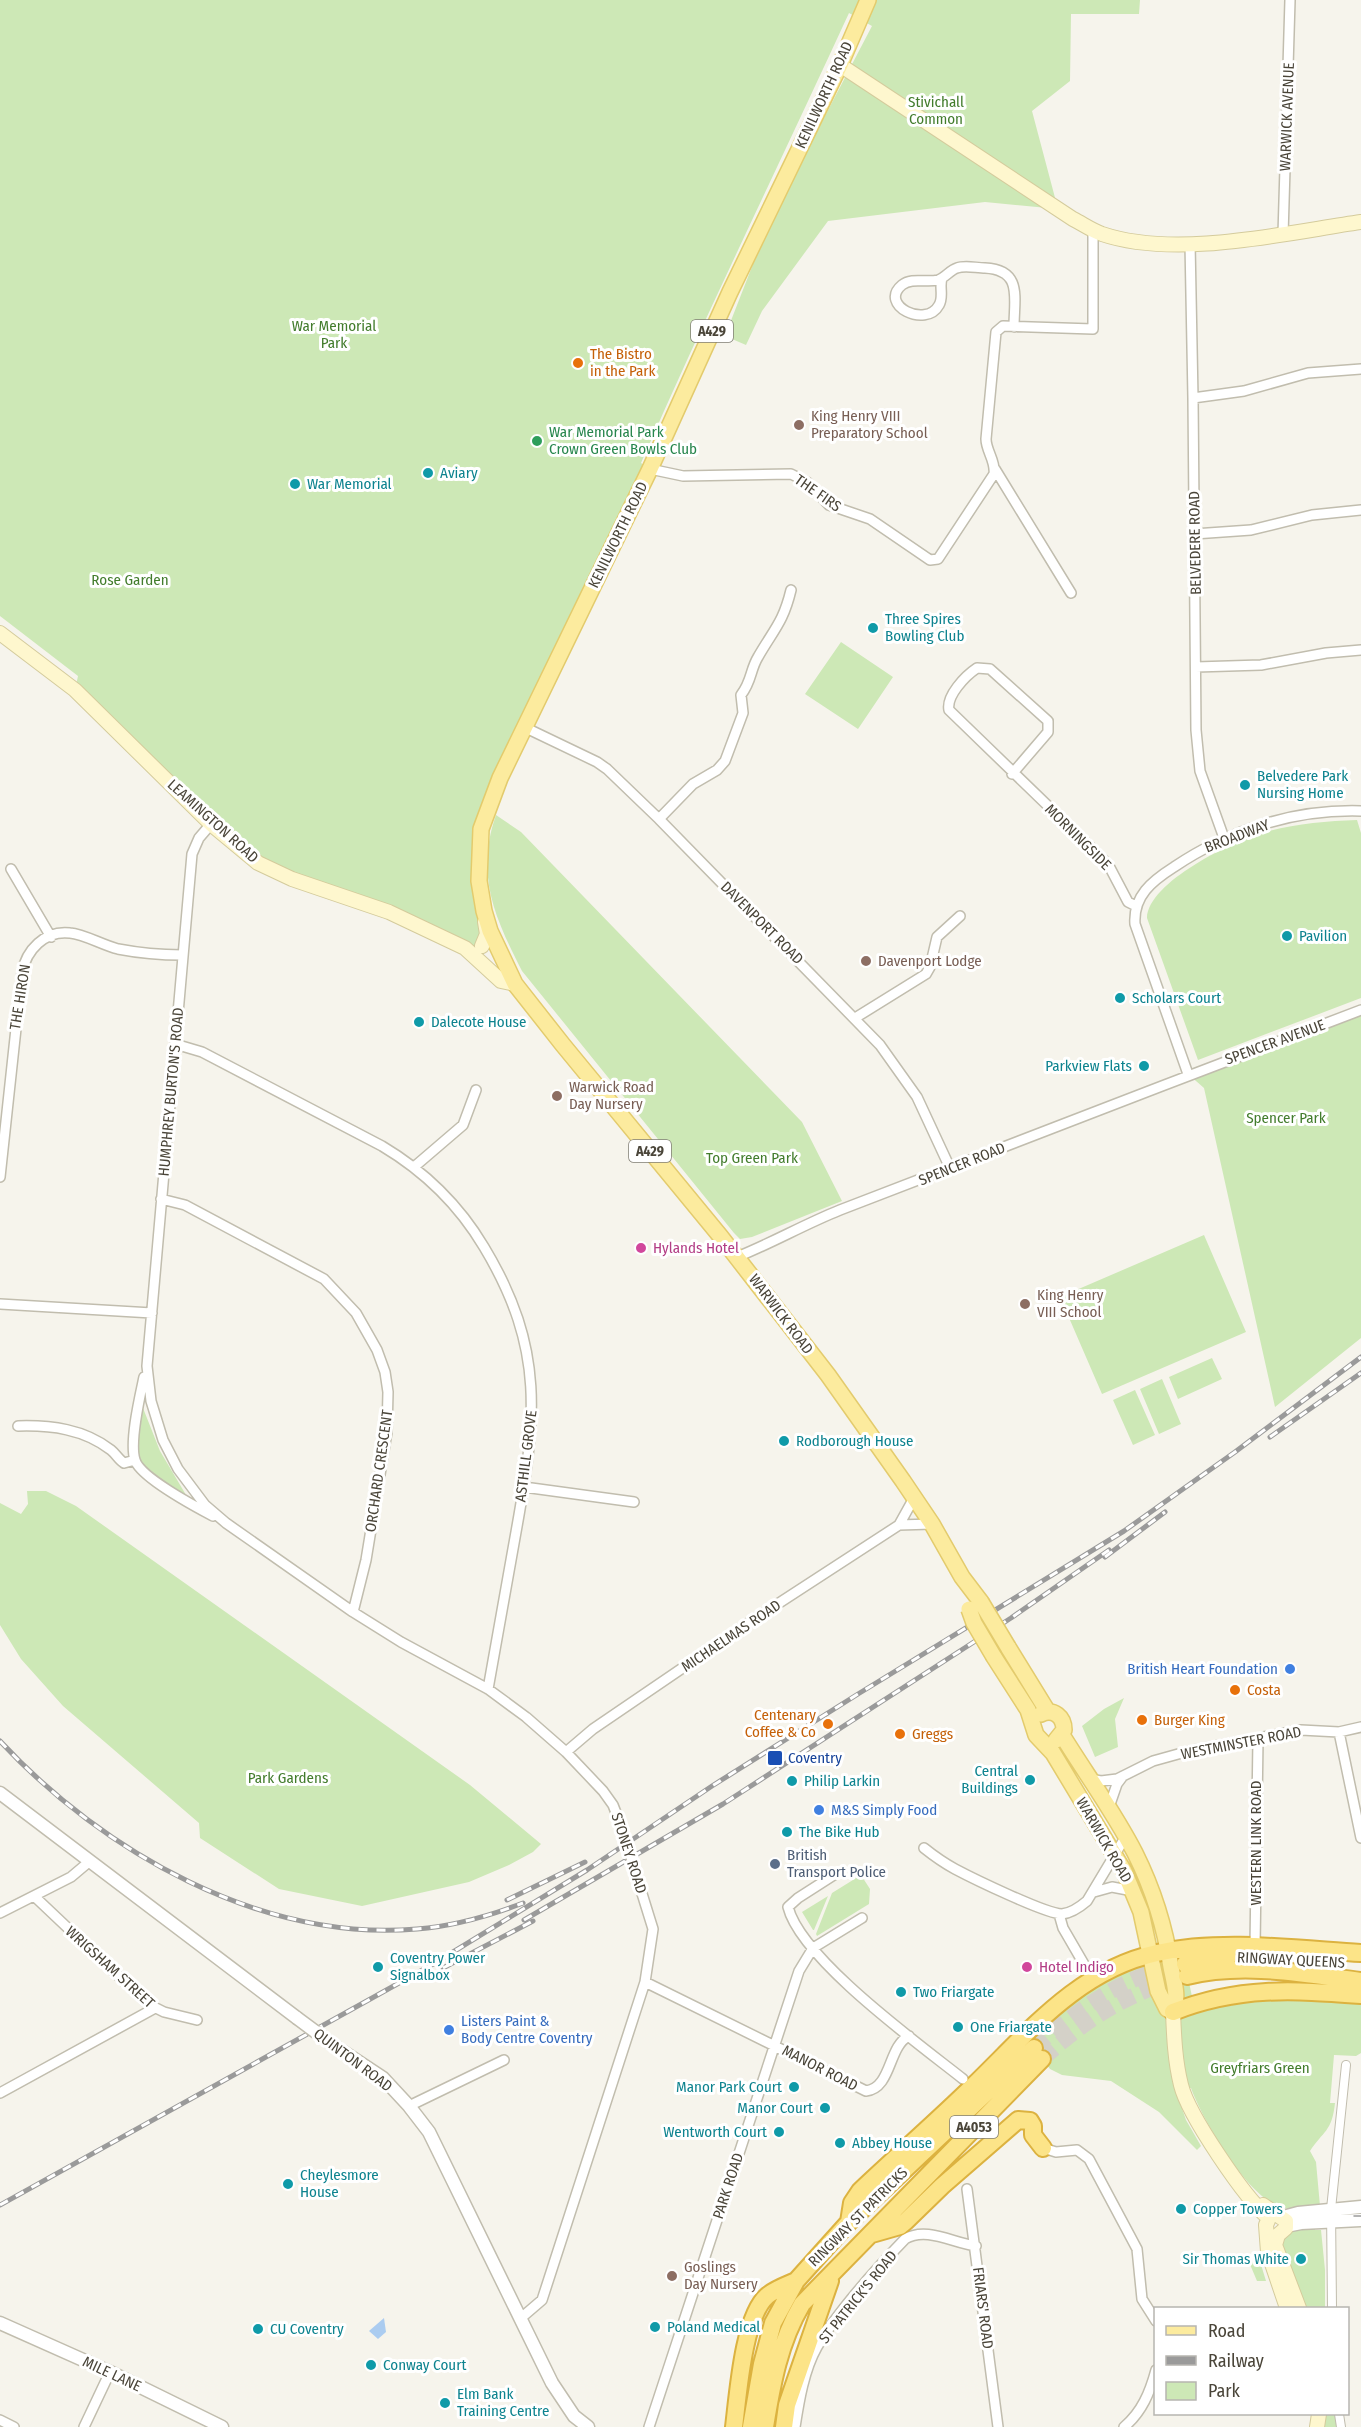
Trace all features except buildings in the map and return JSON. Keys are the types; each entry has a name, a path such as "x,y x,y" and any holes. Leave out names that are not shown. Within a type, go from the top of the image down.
{"highway":[{"path":"1152,1954 1230,1946 1361,1953"},
{"name":"A4053","path":"849,2222 852,2202 860,2191 961,2098 1050,2010 1092,1978 1152,1954"},
{"name":"RINGWAY QUEENS","path":"1361,1964 1241,1956 1186,1970 1284,1972 1361,1981"},
{"path":"1173,2012 1236,1994 1265,1990 1361,1995"},
{"name":"RINGWAY ST PATRICKS","path":"751,2427 772,2323 796,2281 849,2222 1038,2054 871,2235 802,2304 782,2347 773,2378 765,2427"},
{"path":"961,2098 965,2091 963,2079 976,2080 983,2076"},
{"path":"871,2235 900,2226 1018,2120 1030,2121 1034,2126 1033,2135 1042,2148"},
{"path":"784,2427 794,2385 831,2277"},
{"path":"734,2427 745,2349 756,2315 766,2297 796,2281"}],"main road":[{"name":"KENILWORTH ROAD","path":"498,948 484,911 478,864 481,829 494,792 650,469 730,292 840,65 867,0"},
{"path":"840,65 1093,231 1142,242 1232,242 1361,222"},
{"name":"LEAMINGTON ROAD","path":"0,633 75,690 211,824 263,866 300,882 389,912 465,948 501,981 515,984"},
{"path":"482,945 487,934 484,911"},
{"path":"465,948 487,944 498,948"},
{"name":"WARWICK ROAD","path":"498,948 515,984 737,1257 856,1412 932,1524 962,1577 975,1606 1008,1647 1048,1712 1057,1714 1062,1720 1064,1726 1062,1735 1126,1836 1154,1895 1169,1951 1176,1993 1176,2005 1173,2012 1176,2063 1185,2097 1221,2158 1257,2209 1277,2224"},
{"name":"WARWICK ROAD","path":"975,1606 974,1623 1028,1710 1034,1733 1058,1760 1133,1891 1152,1954 1158,1991 1167,2009 1173,2012"},
{"path":"1033,1724 1038,1716 1048,1712"},
{"path":"1042,1741 1055,1741 1062,1735"},
{"path":"1277,2224 1266,2239 1270,2262 1287,2307"},
{"path":"1277,2224 1275,2245 1299,2307"}],"street":[{"name":"WARWICK AVENUE","path":"1283,235 1290,0"},
{"path":"1071,593 995,469 986,442 996,332 1000,327 1093,329 1093,231"},
{"name":"BELVEDERE ROAD","path":"1190,243 1196,730 1200,771 1224,838"},
{"path":"942,278 940,301 933,311 926,314 910,314 900,308 897,296 903,285 914,281 931,281 942,278 950,271 962,267 994,268 1006,273 1014,285 1014,327"},
{"path":"1193,398 1244,391 1308,373 1361,369"},
{"name":"THE FIRS","path":"650,469 682,476 791,474 807,482 829,505 870,519 933,560 939,557 960,528 993,479 995,469"},
{"path":"1194,534 1251,530 1312,515 1361,510"},
{"path":"659,819 693,784 717,770 725,761 744,710 741,695 750,682 758,657 784,617 791,590"},
{"path":"1197,667 1261,665 1326,652 1361,650"},
{"name":"MORNINGSIDE","path":"1012,774 1048,732 1048,721 990,669 977,668 951,697 948,705 949,711 1012,774 1108,864 1128,902 1136,906"},
{"name":"DAVENPORT ROAD","path":"524,728 597,762 659,819 855,1018 880,1045 906,1079 936,1134 950,1168"},
{"name":"BROADWAY","path":"1136,906 1139,897 1154,881 1190,856 1224,838 1256,826 1298,816 1361,812"},
{"name":"HUMPHREY BURTON'S ROAD","path":"135,1460 138,1404 147,1366 152,1313 192,854 199,838 211,824"},
{"path":"11,869 51,937 60,933 70,933 122,950 182,955"},
{"path":"1136,906 1135,924 1188,1074"},
{"path":"855,1018 926,974 930,967 937,937 960,916"},
{"name":"THE HIRON","path":"0,1177 23,967 33,947 51,937"},
{"name":"SPENCER AVENUE","path":"1188,1074 1361,1010"},
{"name":"ASTHILL GROVE","path":"175,1044 202,1052 382,1146 414,1167 444,1195 470,1225 503,1281 518,1316 526,1346 532,1399 531,1433 524,1487 488,1689"},
{"name":"SPENCER ROAD","path":"737,1257 839,1210 1188,1074"},
{"path":"414,1167 463,1125 476,1090"},
{"name":"ORCHARD CRESCENT","path":"161,1199 185,1205 318,1274 351,1306 378,1350 388,1392 387,1432 366,1560 353,1612"},
{"path":"0,1304 152,1313"},
{"name":"HUMPHREY BURTON'S ROAD","path":"147,1366 151,1401 163,1440"},
{"path":"18,1426 43,1425 81,1433 111,1450 124,1463 135,1460"},
{"name":"STONEY ROAD","path":"163,1440 178,1469 192,1489 225,1523"},
{"name":"STONEY ROAD","path":"135,1460 143,1472 225,1523 353,1612 488,1689 532,1721 566,1752 613,1805 625,1836 653,1929 645,1982 542,2300 521,2318"},
{"path":"524,1487 634,1502"},
{"name":"MICHAELMAS ROAD","path":"566,1752 593,1730 750,1622 899,1525 914,1498"},
{"path":"899,1525 932,1524"},
{"name":"WESTMINSTER ROAD","path":"1088,1778 1107,1781 1153,1761 1190,1751 1301,1730 1339,1732 1361,1727"},
{"path":"1339,1732 1361,1838"},
{"name":"WESTERN LINK ROAD","path":"1256,1947 1258,1739"},
{"path":"1108,1810 1117,1784 1124,1775"},
{"name":"QUINTON ROAD","path":"0,1792 297,2018 383,2078 409,2106 438,2146 552,2383 574,2416 588,2427"},
{"path":"924,1848 954,1869 1047,1911 1059,1914 1079,1908 1094,1892 1126,1836"},
{"path":"0,1913 71,1877 90,1861"},
{"path":"837,1873 798,1898 788,1907 790,1914 813,1948 843,1981 963,2079"},
{"path":"1094,1892 1112,1887 1133,1891"},
{"name":"WRIGSHAM STREET","path":"33,1896 139,1996 155,2008 197,2020"},
{"path":"1059,1914 1063,1929 1092,1978"},
{"path":"813,1948 862,1918"},
{"name":"PARK ROAD","path":"650,2424 799,1971 813,1948"},
{"name":"MANOR ROAD","path":"645,1982 774,2045 859,2090 872,2091 878,2086 901,2041 909,2036"},
{"path":"0,2092 155,2008"},
{"path":"409,2106 504,2060"},
{"path":"1332,2307 1331,2209 1346,2066"},
{"path":"1042,2148 1056,2152 1077,2150 1089,2159 1137,2249 1143,2299 1154,2319"},
{"name":"FRIARS' ROAD","path":"967,2189 998,2427"},
{"path":"1277,2224 1298,2213 1361,2207"},
{"path":"1277,2224 1361,2220"},
{"name":"ST PATRICK'S ROAD","path":"795,2427 801,2392 817,2348 857,2294 904,2240 914,2234 923,2233 976,2246"},
{"name":"MILE LANE","path":"0,2323 110,2372 222,2427"},
{"path":"84,2427 110,2372"},
{"path":"1124,2427 1139,2411 1150,2392 1154,2374"},
{"path":"0,2420 14,2427"}],"green space":[{"name":"War Memorial Park","path":"0,0 1140,0 1139,14 1071,14 1070,81 1032,111 1058,209 985,202 828,221 762,311 746,345 725,336 769,223 872,26 849,13 641,463 650,469 487,809 482,946 471,948 263,866 75,690 78,676 0,616"},
{"path":"841,642 893,677 858,729 805,694"},
{"name":"Top Green Park","path":"496,815 521,832 802,1122 842,1201 752,1237 740,1239 734,1233 522,971 496,914 491,896 487,857"},
{"path":"1357,820 1361,833 1361,998 1198,1060 1147,918 1151,904 1176,877 1233,844 1276,829 1322,822"},
{"name":"Spencer Park","path":"1361,1010 1361,1338 1275,1407 1204,1088 1188,1074"},
{"path":"1204,1235 1246,1332 1102,1394 1060,1297"},
{"path":"1212,1358 1222,1379 1178,1399 1169,1377"},
{"path":"1162,1379 1181,1424 1159,1434 1140,1389"},
{"path":"1135,1390 1155,1435 1133,1445 1113,1400"},
{"path":"141,1403 160,1451 189,1500 157,1479 142,1463 138,1441"},
{"name":"Park Gardens","path":"27,1491 46,1491 76,1506 470,1785 541,1844 533,1852 509,1865 469,1882 362,1906 279,1889 200,1838 199,1823 63,1706 21,1659 0,1625 0,1503 21,1514 28,1504"},
{"path":"1124,1698 1115,1719 1118,1747 1095,1757 1082,1726 1104,1709"},
{"path":"861,1875 870,1889 869,1904 817,1936 832,1893"},
{"path":"828,1896 814,1930 813,1930 802,1912"},
{"name":"Greyfriars Green","path":"1183,1954 1194,2006 1235,1998 1361,2001 1361,2053 1356,2056 1334,2055 1330,2103 1335,2103 1334,2113 1329,2126 1310,2151 1316,2162 1320,2206 1283,2208 1270,2202 1256,2190 1228,2157 1205,2119 1191,2088 1175,2088 1186,2120 1201,2146 1197,2150 1159,2112 1111,2081 1062,2075 1050,2069 1029,2042 1078,1998 1106,1979 1138,1966"},
{"path":"1315,2223 1315,2230 1321,2230 1325,2270 1325,2307 1304,2307 1281,2243 1288,2230"},
{"path":"1259,2258 1266,2281 1257,2281 1249,2262"},
{"path":"1323,2415 1336,2415 1337,2427 1321,2427"}],"water":[{"path":"384,2318 386,2332 378,2339 369,2331"}],"tunnel":[{"path":"1034,2048 1085,2007 1122,1985 1162,1969 1184,1964"},
{"path":"1042,2059 1075,2031 1109,2009 1146,1990 1187,1976"}],"tram line":[{"path":"1354,2216 1361,2216"}],"railway":[{"path":"0,2205 435,1963 587,1870 712,1786 1124,1531 1235,1452 1361,1357"},
{"path":"1270,1437 1361,1373"},
{"path":"1105,1557 1165,1512"},
{"path":"524,1920 723,1804 1011,1618 1109,1550"},
{"path":"0,1741 41,1781 87,1819 136,1853 189,1882 244,1904 301,1921 359,1929 417,1929 471,1920 523,1903"},
{"path":"507,1900 585,1862"},
{"path":"443,1968 533,1921"}],"place":[{"name":"The Bistro in the Park","path":"578,363"},
{"name":"King Henry VIII Preparatory School","path":"799,425"},
{"name":"War Memorial Park Crown Green Bowls Club","path":"537,441"},
{"name":"Aviary","path":"428,473"},
{"name":"War Memorial","path":"295,484"},
{"name":"Three Spires Bowling Club","path":"873,628"},
{"name":"Belvedere Park Nursing Home","path":"1245,785"},
{"name":"Pavilion","path":"1287,936"},
{"name":"Davenport Lodge","path":"866,961"},
{"name":"Scholars Court","path":"1120,998"},
{"name":"Dalecote House","path":"419,1022"},
{"name":"Parkview Flats","path":"1144,1066"},
{"name":"Warwick Road Day Nursery","path":"557,1096"},
{"name":"Hylands Hotel","path":"641,1248"},
{"name":"King Henry VIII School","path":"1025,1304"},
{"name":"Rodborough House","path":"784,1441"},
{"name":"British Heart Foundation","path":"1290,1669"},
{"name":"Costa","path":"1235,1690"},
{"name":"Burger King","path":"1142,1720"},
{"name":"Centenary Coffee & Co","path":"828,1724"},
{"name":"Greggs","path":"900,1734"},
{"name":"Coventry","path":"775,1758"},
{"name":"Central Buildings","path":"1030,1780"},
{"name":"Philip Larkin","path":"792,1781"},
{"name":"M&S Simply Food","path":"819,1810"},
{"name":"The Bike Hub","path":"787,1832"},
{"name":"British Transport Police","path":"775,1864"},
{"name":"Coventry Power Signalbox","path":"378,1967"},
{"name":"Hotel Indigo","path":"1027,1967"},
{"name":"Two Friargate","path":"901,1992"},
{"name":"One Friargate","path":"958,2027"},
{"name":"Listers Paint & Body Centre Coventry","path":"449,2030"},
{"name":"Manor Park Court","path":"794,2087"},
{"name":"Manor Court","path":"825,2108"},
{"name":"Wentworth Court","path":"779,2132"},
{"name":"Abbey House","path":"840,2143"},
{"name":"Cheylesmore House","path":"288,2184"},
{"name":"Copper Towers","path":"1181,2209"},
{"name":"Sir Thomas White","path":"1301,2259"},
{"name":"Goslings Day Nursery","path":"672,2276"},
{"name":"Poland Medical","path":"655,2327"},
{"name":"CU Coventry","path":"258,2329"},
{"name":"Conway Court","path":"371,2365"},
{"name":"Elm Bank Training Centre","path":"445,2403"}],"park label":[{"name":"Stivichall Common","path":"936,110"},
{"name":"Rose Garden","path":"130,580"}]}
